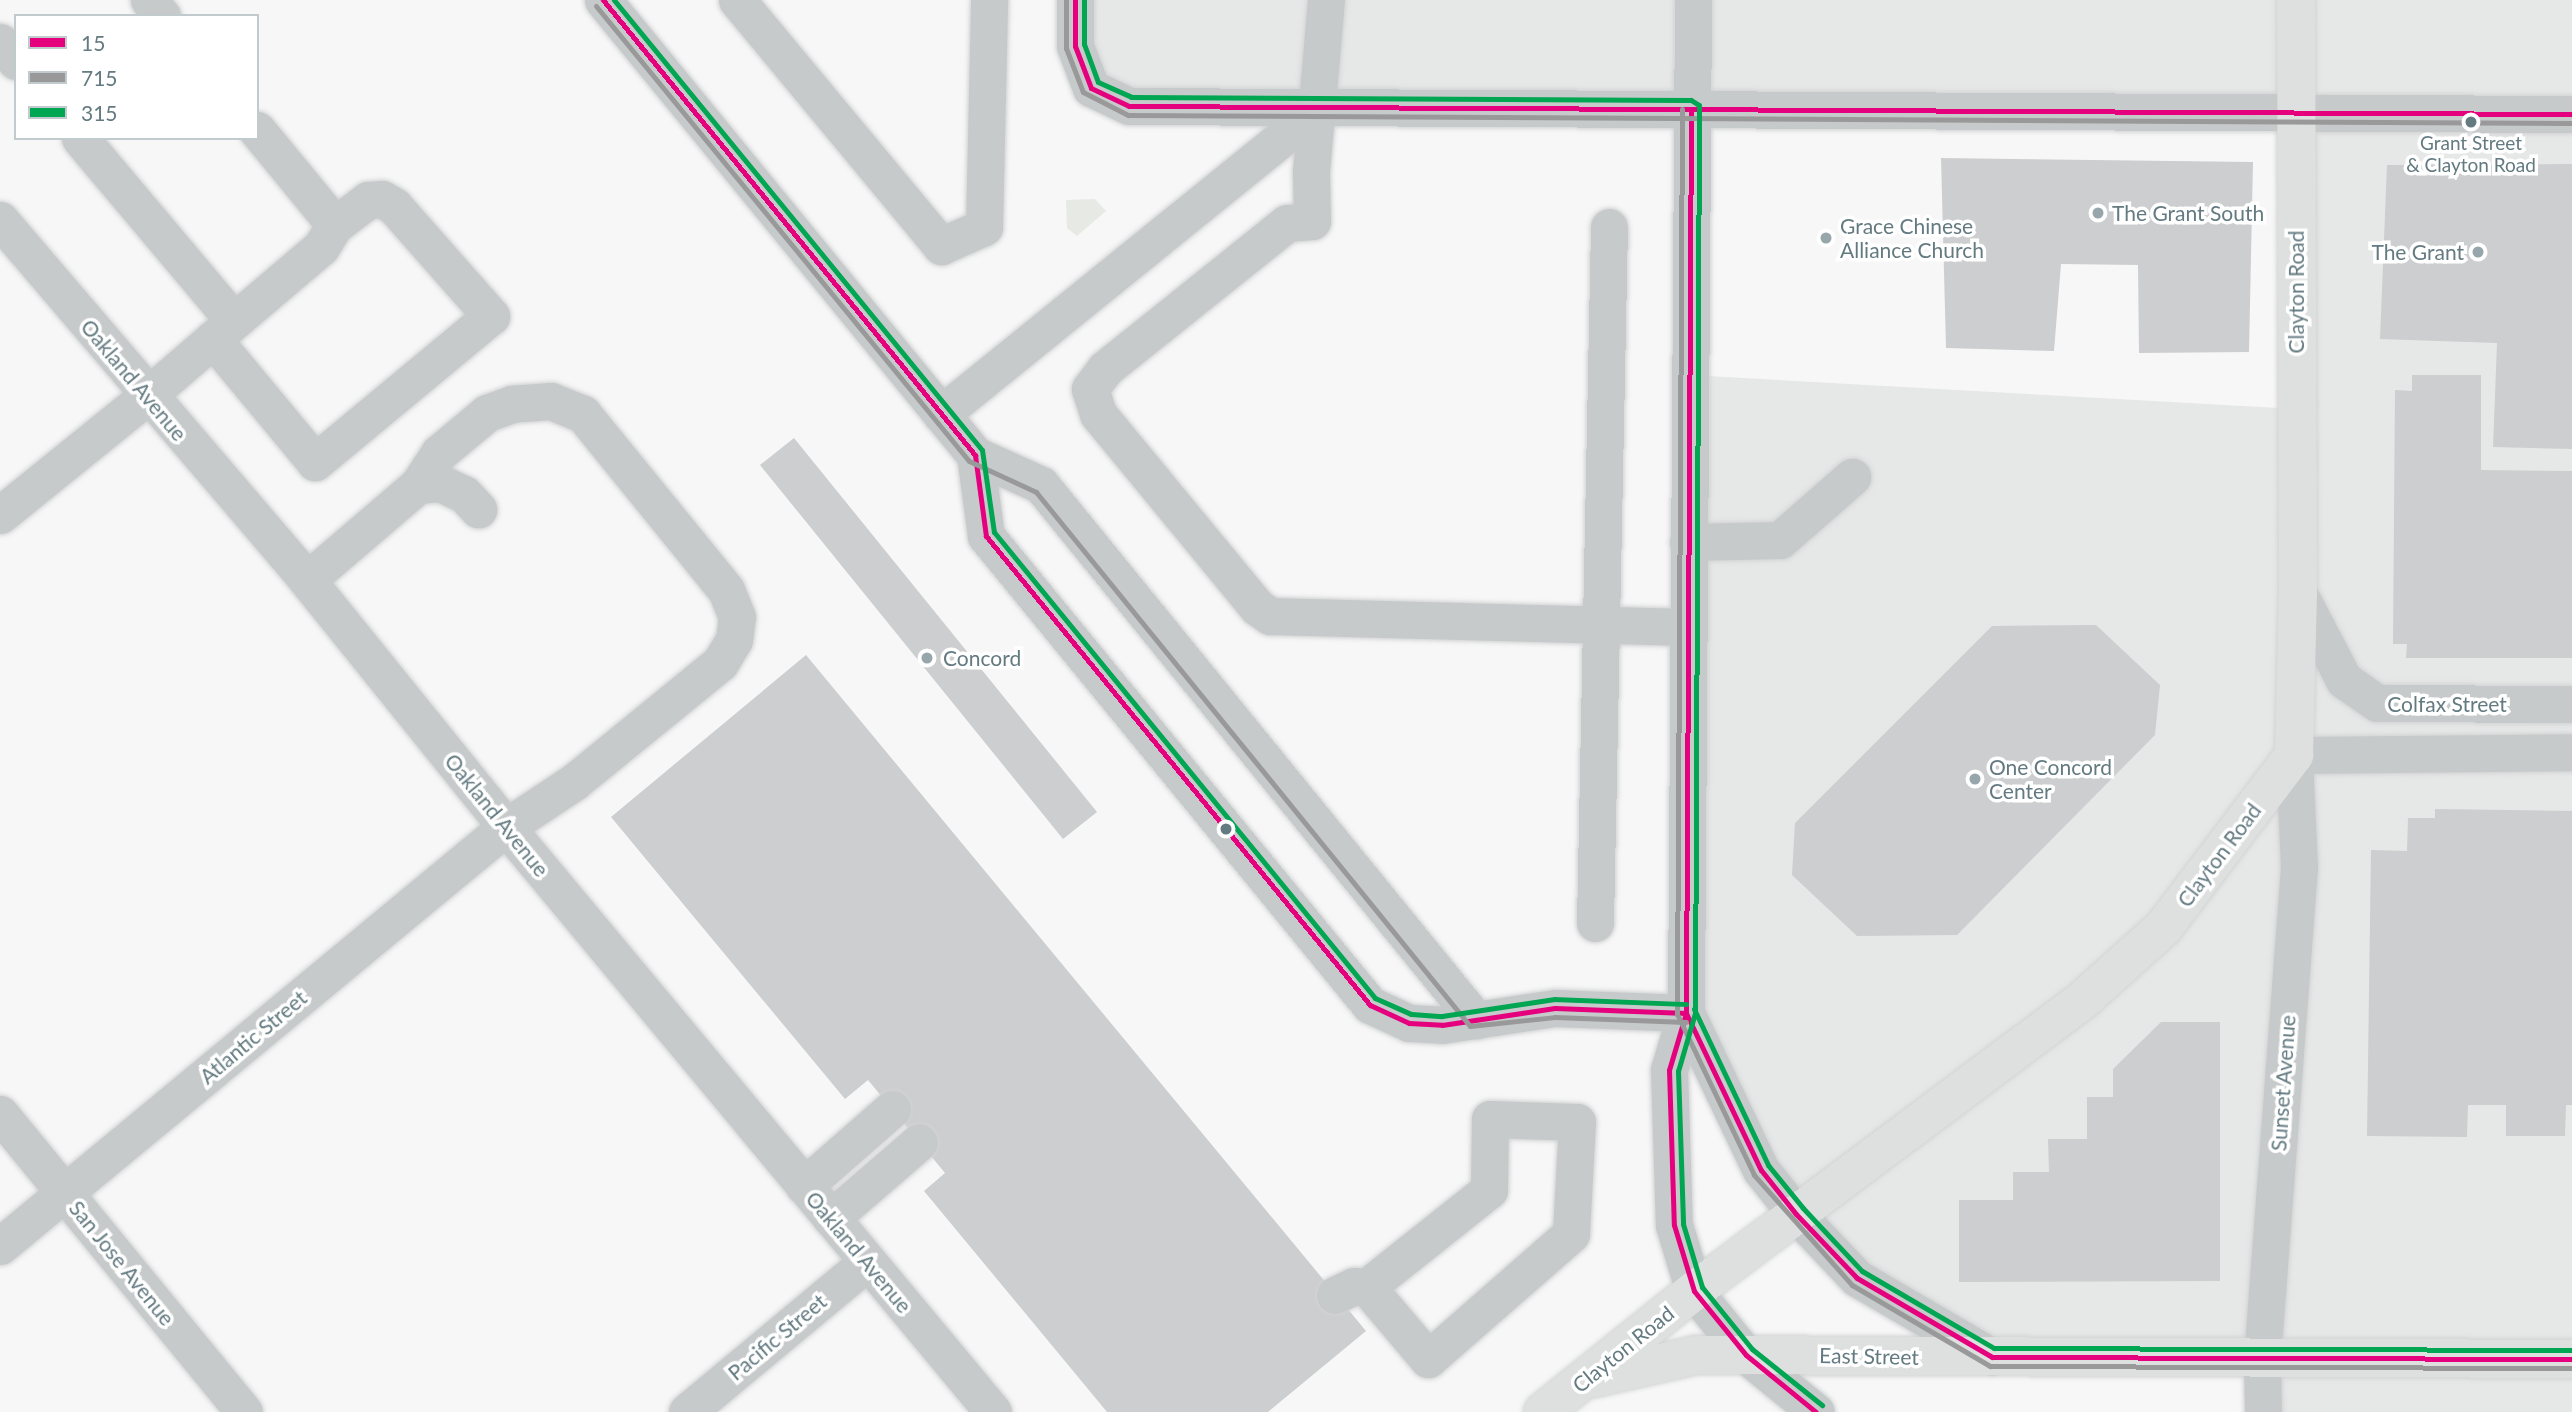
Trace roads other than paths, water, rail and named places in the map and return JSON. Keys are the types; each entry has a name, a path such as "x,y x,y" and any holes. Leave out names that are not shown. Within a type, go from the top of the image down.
{"main road":[{"name":"Clayton Road","path":"1543,1412 1588,1380 1694,1291 2085,998 2164,927 2294,755 2298,592 2296,0"},
{"name":"East Street","path":"1588,1380 1696,1355 2572,1359"}],"street":[{"path":"149,0 160,14"},
{"path":"603,0 975,454 1041,485 1476,1020"},
{"path":"737,0 941,246 984,227 989,0"},
{"path":"1075,0 1075,46 1091,88 1129,106 2572,114"},
{"path":"1325,0 1312,220 1287,223 1105,369 1090,389 1098,414 1257,607 1270,616 1688,626"},
{"path":"1693,0 1686,1013 1669,1070 1674,1225 1694,1291 1746,1355 1816,1412"},
{"path":"0,42 14,59"},
{"path":"942,414 1317,109"},
{"path":"259,134 328,236"},
{"path":"0,515 147,396 223,330 369,200 382,199 394,206 491,316 315,462 223,330 81,140"},
{"name":"Oakland Avenue","path":"0,220 147,396 307,580 506,827 993,1412"},
{"path":"1595,923 1599,651 1604,625 1609,227"},
{"name":"Atlantic Street","path":"0,1246 506,827 574,782 720,663 734,640 737,617 726,590 583,414 551,401 512,404 487,413 439,453 418,485 307,580"},
{"path":"975,454 986,537 1370,1005 1409,1023 1476,1020 1555,1008 1686,1013"},
{"path":"1688,542 1780,540 1852,477"},
{"path":"418,485 440,483 464,494 478,509"},
{"name":"Colfax Street","path":"2298,592 2344,680 2376,703 2572,704"},
{"path":"2294,755 2572,752"},
{"name":"Sunset Avenue","path":"2263,1412 2262,1359 2299,867 2294,755"},
{"path":"1686,1013 1761,1170 1796,1214 1857,1278 1992,1357"},
{"path":"804,1185 892,1109"},
{"name":"San Jose Avenue","path":"0,1114 244,1412"},
{"path":"1490,1119 1577,1122 1571,1234 1428,1359 1351,1291 1489,1189 1490,1119"},
{"path":"831,1218 919,1142"},
{"name":"Pacific Street","path":"687,1412 867,1262"}],"place":[{"name":"Grant Street & Clayton Road","path":"2471,122"},
{"name":"The Grant South","path":"2098,213"},
{"name":"Grace Chinese Alliance Church","path":"1826,238"},
{"name":"The Grant","path":"2478,252"},
{"name":"Concord","path":"927,658"},
{"name":"One Concord Center","path":"1975,779"}]}
